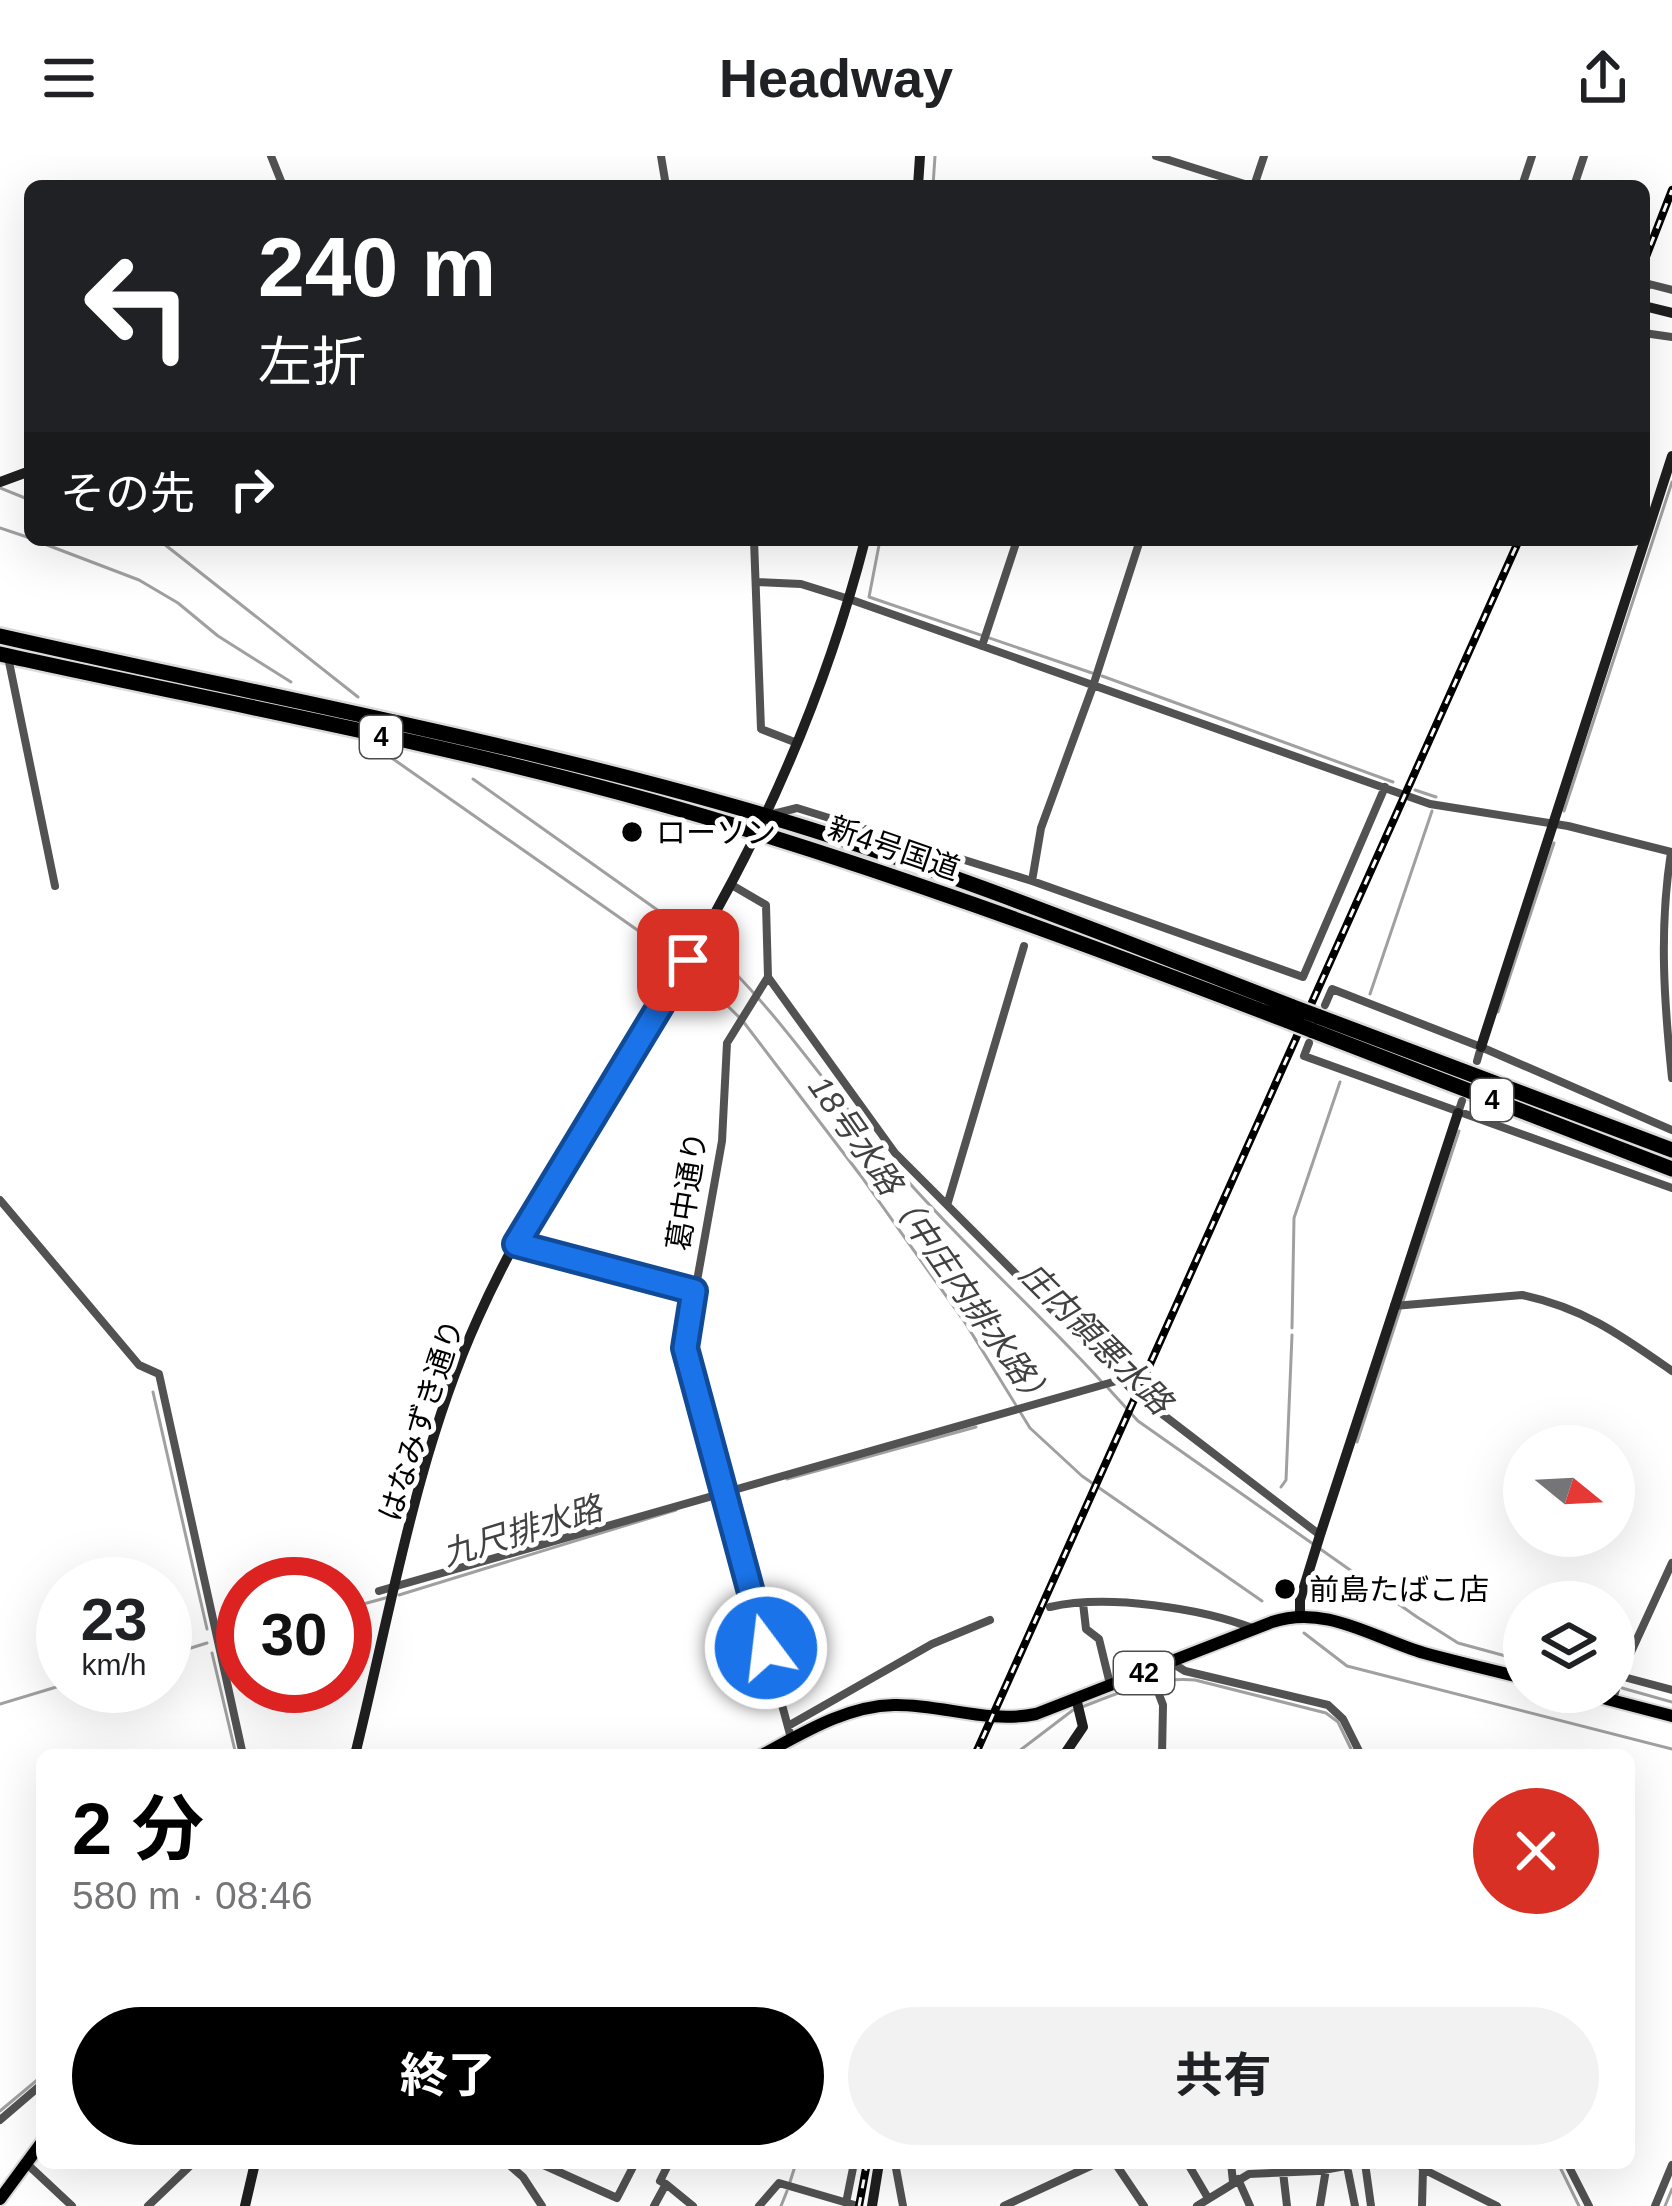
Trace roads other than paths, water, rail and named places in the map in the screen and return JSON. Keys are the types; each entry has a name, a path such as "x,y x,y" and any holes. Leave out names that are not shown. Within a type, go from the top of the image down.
{"highway":[{"name":"新4号国道","path":"0,637 545,757 766,816 921,866 1672,1169"},
{"name":"新4号国道","path":"4,655 536,772 758,832 1290,1014"},
{"name":"新4号国道","path":"1316,1024 1672,1150"}],"main road":[{"name":"42","path":"770,1749 790,1733 877,1706 1005,1718 1036,1714 1300,1615"},
{"path":"1300,1615 1329,1618 1426,1653 1503,1673"},
{"path":"1635,1706 1672,1715"},
{"path":"0,2199 36,2149"}],"street":[{"path":"1156,156 1234,180"},
{"path":"1650,537 1672,456"},
{"path":"754,546 760,725 765,733 796,743"},
{"name":"はなみずき通り","path":"356,1749 446,1400 477,1319 766,816 849,599 863,546"},
{"path":"982,646 1015,546"},
{"path":"1032,881 1046,812 1138,546"},
{"path":"1477,1061 1647,546"},
{"path":"757,582 801,584 849,599 1430,804 1554,824 1671,852 1662,945 1672,1078"},
{"path":"4,655 55,886"},
{"path":"766,816 797,808 1032,881 1303,976 1384,787"},
{"path":"730,884 766,905 768,977 895,1153 948,1202 1116,1381 1320,1535"},
{"path":"948,1202 1024,946"},
{"name":"葛中通り","path":"768,977 728,1043 722,1141 685,1348 790,1733"},
{"path":"1672,1130 1332,989 1304,1056 1460,1107 1672,1189"},
{"path":"1300,1615 1300,1600 1320,1535 1460,1107"},
{"path":"0,1200 139,1365 159,1374 242,1749"},
{"path":"516,1244 694,1291"},
{"path":"1395,1306 1522,1295 1538,1298 1596,1318 1672,1371"},
{"path":"379,1591 1116,1381"},
{"path":"1635,1643 1672,1563"},
{"path":"1083,1603 1086,1629 1099,1639 1111,1686"},
{"path":"1050,1607 1083,1603 1212,1616 1255,1629"},
{"path":"790,1733 932,1644 990,1620"},
{"path":"1171,1663 1185,1671 1328,1706 1343,1719 1358,1749"},
{"path":"1150,1671 1162,1705 1162,1749"},
{"path":"1635,1680 1672,1690"},
{"path":"1069,1749 1083,1730 1076,1698"},
{"path":"0,2120 36,2089"},
{"path":"26,2163 72,2206"},
{"path":"1655,2206 1672,2165"},
{"path":"148,2206 188,2169"},
{"path":"245,2206 254,2169"},
{"path":"514,2169 542,2206"},
{"path":"524,2177 531,2169"},
{"path":"551,2169 616,2198 632,2169"},
{"path":"666,2169 660,2181 693,2206"},
{"path":"846,2203 853,2169"},
{"path":"872,2206 878,2169"},
{"path":"896,2169 903,2206"},
{"path":"1004,2206 1084,2169"},
{"path":"1119,2169 1144,2206"},
{"path":"1191,2169 1208,2198"},
{"path":"1233,2169 1250,2206"},
{"path":"1197,2206 1249,2174 1305,2169"},
{"path":"1320,2206 1326,2169"},
{"path":"1348,2169 1355,2206"},
{"path":"1365,2169 1371,2206"},
{"path":"1421,2169 1422,2206"},
{"path":"1427,2169 1497,2206"},
{"path":"1570,2169 1589,2206"},
{"path":"1283,2172 1287,2206"},
{"path":"654,2206 666,2184"},
{"path":"760,2206 782,2184 858,2206"}],"waterway":[{"path":"933,180 935,156"},
{"path":"1564,811 1672,482"},
{"name":"庄内領悪水路","path":"0,488 24,498"},
{"name":"18号水路（中庄内排水路）","path":"0,528 24,536"},
{"name":"18号水路（中庄内排水路）","path":"50,546 139,580 291,682"},
{"name":"庄内領悪水路","path":"167,546 358,697"},
{"path":"879,546 869,597 1092,673"},
{"path":"1102,676 1393,782"},
{"name":"18号水路（中庄内排水路）","path":"386,754 673,955"},
{"name":"庄内領悪水路","path":"473,779 687,931"},
{"path":"1415,790 1436,797"},
{"path":"1370,994 1432,811"},
{"path":"1498,1012 1554,843"},
{"name":"庄内領悪水路","path":"713,951 762,1003 921,1196 1101,1381"},
{"name":"18号水路（中庄内排水路）","path":"697,976 742,1020 861,1176 966,1324 1030,1428 1082,1476 1262,1601"},
{"path":"1292,1328 1294,1218 1340,1082"},
{"path":"1403,1301 1459,1131"},
{"path":"1357,1442 1400,1310"},
{"path":"1281,1487 1286,1480 1292,1335"},
{"name":"庄内領悪水路","path":"1108,1388 1138,1421 1417,1617 1458,1643 1503,1655"},
{"path":"153,1392 207,1629"},
{"name":"九尺排水路","path":"787,1479 976,1427"},
{"name":"九尺排水路","path":"399,1595 676,1510"},
{"name":"九尺排水路","path":"372,1602 389,1597"},
{"name":"18号水路（中庄内排水路）","path":"1304,1633 1347,1666 1672,1749"},
{"name":"九尺排水路","path":"192,1648 207,1643"},
{"path":"212,1653 235,1749"},
{"path":"1082,1707 1152,1683 1195,1680 1326,1713 1338,1722 1351,1749"},
{"name":"庄内領悪水路","path":"1635,1692 1672,1702"},
{"name":"九尺排水路","path":"0,1704 36,1693"},
{"path":"1022,1749 1073,1710"},
{"path":"0,2111 36,2081"},
{"path":"790,2182 794,2169"},
{"path":"1561,2169 1579,2206"},
{"path":"1665,2206 1672,2189"},
{"path":"781,2206 787,2191"}],"railway":[{"path":"1650,247 1672,190"},
{"path":"978,1749 1516,546"},
{"path":"859,2206 866,2169"}],"place":[{"name":"ローソン","path":"632,832"},
{"name":"前島たばこ店","path":"1285,1589"}]}
